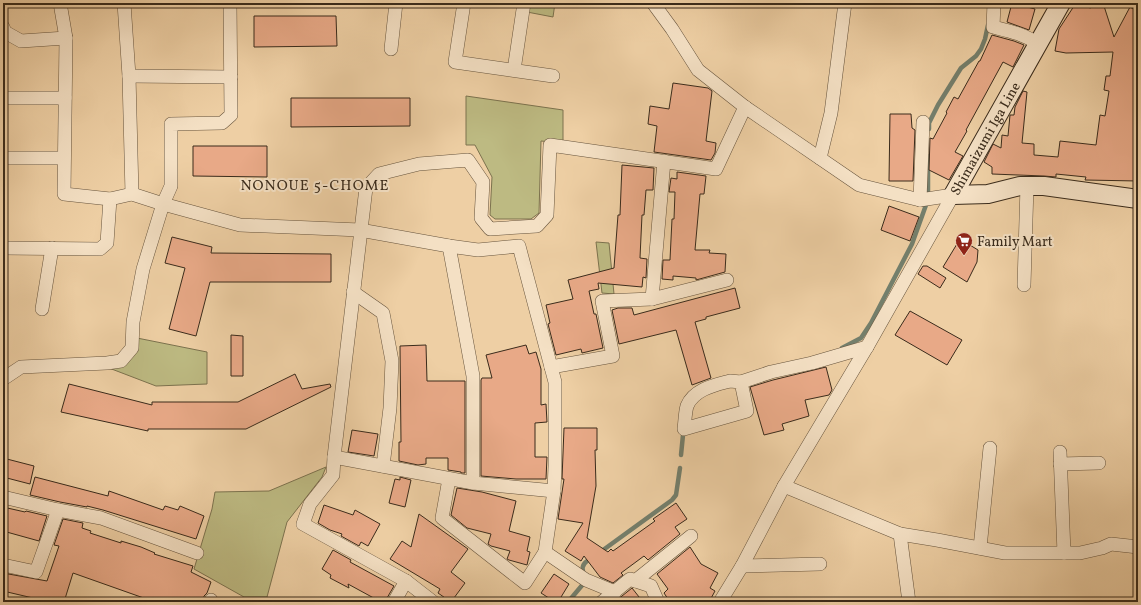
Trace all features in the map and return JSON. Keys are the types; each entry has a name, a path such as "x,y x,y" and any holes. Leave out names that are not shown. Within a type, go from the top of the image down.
{"main road":[{"name":"Shimaizumi Iga Line","path":"1061,3 953,194 988,194 1020,186 1044,186 1138,199"}],"street":[{"path":"60,3 66,38 64,194 110,199 132,194 163,204 240,224 360,230 478,250 519,246 555,382 554,491 545,552 525,582 442,518 449,479"},
{"path":"124,3 129,76 132,194"},
{"path":"3,379 21,367 121,362 132,348 133,322 143,269 163,204 171,186 171,124 222,123 231,115 230,3"},
{"path":"391,49 396,3"},
{"path":"464,3 455,62 553,76"},
{"path":"514,70 524,3"},
{"path":"652,3 672,29 698,70 745,107 859,185 920,200 953,194"},
{"path":"820,158 831,113 845,3"},
{"path":"994,3 993,27 1020,34 1038,44"},
{"path":"3,27 5,32 21,41 66,38"},
{"path":"129,76 231,77"},
{"path":"7,98 65,98"},
{"path":"433,602 406,581 303,524 310,504 333,475 366,188 379,174 419,164 468,160 483,182 481,218 490,229 537,226 547,215 550,145 716,169 745,107"},
{"path":"920,200 923,122"},
{"path":"4,158 64,158"},
{"path":"652,299 664,161"},
{"path":"1024,285 1027,186"},
{"path":"720,602 742,566 784,486 867,347 953,194"},
{"path":"3,248 100,249 107,243 110,199"},
{"path":"449,246 473,376 473,483"},
{"path":"42,309 52,248"},
{"path":"551,367 613,356 602,301 652,299 727,280"},
{"path":"353,292 383,313 392,361 390,408 383,466"},
{"path":"741,382 747,411 684,429 687,406 694,396 710,386 730,381 741,382 771,372 812,363 867,347"},
{"path":"980,548 990,448"},
{"path":"334,457 473,483 554,491"},
{"path":"1064,553 1060,458 1099,462"},
{"path":"784,486 900,534 1005,553 1080,554 1111,544 1138,547"},
{"path":"3,497 101,518 196,552"},
{"path":"3,565 36,572 58,510"},
{"path":"900,534 911,602"},
{"path":"635,581 691,536"},
{"path":"545,552 586,580 614,592"},
{"path":"742,566 820,564"},
{"path":"602,602 630,579 651,586 658,602"},
{"path":"394,602 406,581"}],"shaded area":[{"path":"529,3 555,3 553,17 527,12"},
{"path":"466,96 563,110 563,143 541,141 539,213 531,219 495,219 490,215 492,177 475,145 466,145"},
{"path":"596,242 609,243 614,294 602,293"},
{"path":"137,338 207,352 207,384 156,386 109,368"},
{"path":"326,467 322,477 287,522 267,597 244,597 194,569 212,509 215,492 269,491"}],"building":[{"path":"1012,3 1035,9 1029,30 1007,22"},
{"path":"1076,3 1082,3 1090,8 1103,3 1114,37 1130,7 1138,12 1138,181 1085,180 1086,177 1056,174 1056,177 992,174 992,167 984,162 993,144 1001,148 1002,135 1008,136 1010,115 1014,115 1015,107 1023,91 1027,92 1022,143 1034,144 1034,155 1058,157 1060,141 1096,145 1100,115 1105,116 1109,91 1104,90 1106,76 1110,76 1113,52 1066,53 1055,51 1059,29"},
{"path":"254,16 336,16 337,46 254,47"},
{"path":"992,35 1024,45 1013,67 1003,62 955,152 963,156 949,180 929,170 930,138 933,139 954,97 958,99 980,61"},
{"path":"673,83 708,88 712,91 706,141 716,143 715,153 711,160 654,152 657,126 648,124 650,106 669,109"},
{"path":"291,98 410,98 410,126 291,127"},
{"path":"890,114 911,114 912,128 915,130 913,181 889,181"},
{"path":"193,146 267,146 267,177 193,176"},
{"path":"622,165 654,168 653,190 646,190 644,215 642,215 640,258 647,259 646,278 643,277 642,287 598,283 599,289 589,291 594,314 596,314 603,348 582,353 581,349 556,355 548,324 550,323 546,305 573,299 568,280 614,268 618,215 620,215"},
{"path":"677,172 706,176 704,194 700,194 695,250 710,250 709,253 726,254 725,272 696,280 696,278 673,276 673,280 662,279 663,260 670,260 675,192 669,192 671,178 677,179"},
{"path":"889,206 919,217 910,241 881,230"},
{"path":"172,237 212,247 211,253 331,254 331,282 210,282 196,336 169,329 185,268 165,263"},
{"name":"Family Mart","path":"960,239 978,250 977,262 967,282 943,267"},
{"path":"923,266 927,266 946,278 940,288 918,274"},
{"path":"735,288 740,308 706,317 706,319 695,322 711,378 692,385 676,330 619,344 612,310 618,308 632,308 634,315"},
{"path":"910,311 962,340 947,365 895,335"},
{"path":"231,335 243,336 243,376 231,376"},
{"path":"426,345 427,381 465,381 465,473 448,470 448,458 426,458 426,464 418,465 399,461 399,442 401,442 400,346"},
{"path":"526,345 529,354 536,352 541,369 541,405 546,404 547,422 535,423 535,457 547,457 546,479 516,479 481,476 481,380 482,378 492,378 486,355"},
{"path":"826,367 832,390 829,395 805,400 809,416 782,424 784,430 764,435 750,387"},
{"path":"295,374 302,389 330,384 331,387 246,429 148,429 148,431 61,412 69,384 152,405 152,402 238,402"},
{"path":"564,428 597,428 597,450 595,450 596,486 587,538 608,552 611,549 613,551 655,521 653,519 676,503 687,519 675,527 680,534 648,560 644,556 621,573 623,575 613,583 600,577 584,556 581,561 565,551 583,523 558,519 564,479 562,479"},
{"path":"352,430 378,434 374,456 348,452"},
{"path":"3,458 34,466 30,484 3,477"},
{"path":"35,477 108,496 109,491 163,510 165,506 178,510 180,506 204,516 196,539 103,510 30,495"},
{"path":"400,477 411,480 405,507 389,503 395,479 400,480"},
{"path":"457,488 482,492 516,501 509,531 530,537 527,551 530,552 527,565 507,559 510,551 488,544 491,534 467,528 451,515"},
{"path":"324,505 353,515 355,510 380,524 368,546 361,542 359,546 341,536 342,534 330,530 318,523"},
{"path":"3,507 47,516 39,541 3,531"},
{"path":"419,514 468,549 451,572 465,583 451,602 438,593 440,589 390,559 402,541 411,547"},
{"path":"63,519 83,523 82,528 91,531 90,533 121,543 121,541 141,547 155,553 154,554 193,566 191,572 211,582 207,593 204,596 203,602 155,602 73,573 64,602 50,602 3,591 3,573 47,581 59,546 54,545"},
{"path":"690,547 701,564 718,573 710,588 715,591 709,602 670,602 664,593 668,589 657,574"},
{"path":"333,550 351,560 350,562 394,586 386,602 381,602 348,584 349,588 330,578 331,575 322,569"},
{"path":"554,574 569,584 558,602 555,602 541,593"},
{"path":"632,588 643,602 619,602 617,600"}],"waterway":[{"path":"929,129 929,123 938,105 961,68 976,56 981,49 988,25"},
{"path":"928,156 928,192"},
{"path":"842,348 861,338 871,323 912,244 926,205"},
{"path":"681,455 683,429"},
{"path":"599,553 672,500 676,495 680,468"},
{"path":"583,571 583,566 593,557"},
{"path":"568,602 584,583"}],"place":[{"name":"Family Mart","path":"964,256"}],"district":[{"name":"NONOUE 5-CHOME","path":"315,185"}]}
